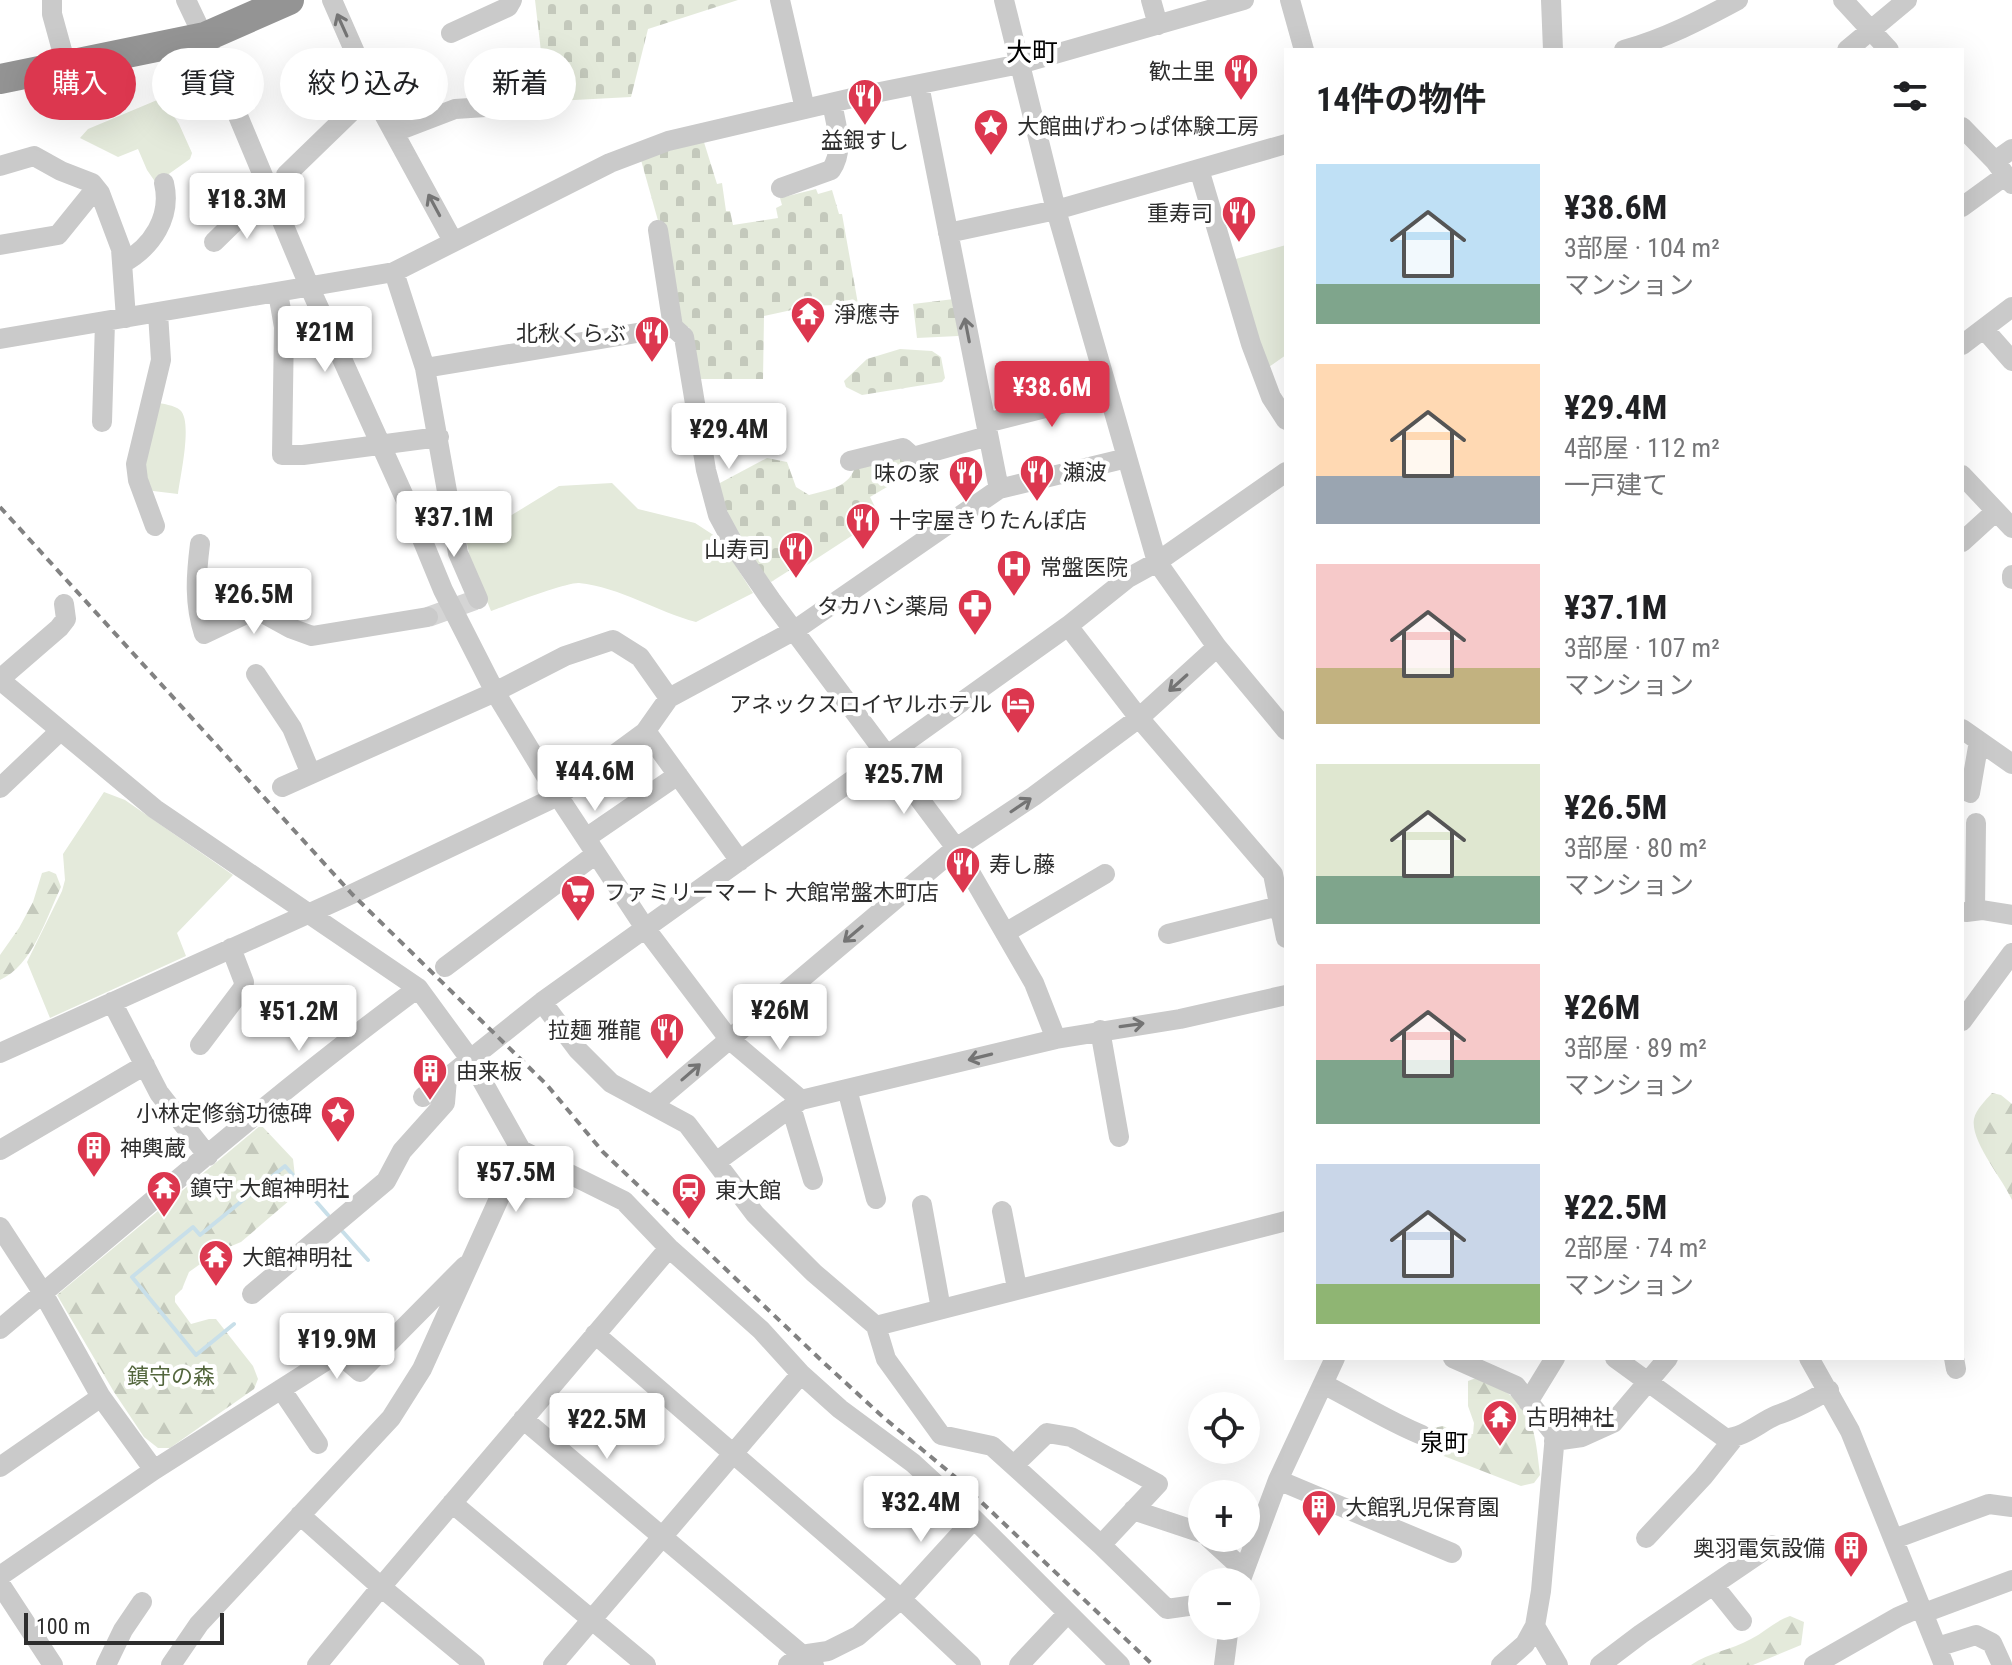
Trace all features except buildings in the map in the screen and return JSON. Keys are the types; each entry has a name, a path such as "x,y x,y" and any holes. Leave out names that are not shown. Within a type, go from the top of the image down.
{"highway":[{"path":"136,51 205,37 289,0"},
{"path":"0,79 24,74"}],"street":[{"path":"52,0 52,14 61,48"},
{"path":"186,0 205,37 310,288 381,443 443,590 495,692 558,796 645,928 729,1039 796,1104 813,1180"},
{"path":"332,0 353,48"},
{"path":"451,33 508,7 512,0"},
{"path":"780,0 805,109"},
{"path":"1004,0 1056,210 1157,562 1217,647 1284,728"},
{"path":"1151,0 1158,25"},
{"path":"0,339 394,272 610,163 668,141 1020,64 1244,0"},
{"path":"1290,0 1303,48"},
{"path":"1551,0 1553,48"},
{"path":"1632,48 1692,24 1738,0"},
{"path":"1843,0 1887,48"},
{"path":"1850,48 1907,0"},
{"path":"919,85 999,489"},
{"path":"781,188 831,170 836,163 838,133 832,103"},
{"path":"395,132 464,108"},
{"path":"286,175 343,120"},
{"path":"388,120 453,241"},
{"path":"1964,129 2004,173"},
{"path":"948,233 1056,210 1284,145"},
{"path":"1964,205 2004,173 2012,149"},
{"path":"0,166 34,156 92,183 112,220 121,249 126,318"},
{"path":"1199,169 1251,344 1271,397 1284,417"},
{"path":"123,263 138,255 151,241 168,200 164,183"},
{"path":"0,245 58,235 96,188"},
{"path":"214,242 250,207"},
{"path":"658,230 673,327 684,337 706,470 718,515 738,552 956,848 1034,983 1056,1039"},
{"path":"394,272 425,368 458,553 478,599"},
{"path":"278,293 284,327 282,455 439,437"},
{"path":"1964,344 2012,307"},
{"path":"155,526 138,480 136,464 161,360 158,313"},
{"path":"102,422 105,322"},
{"path":"425,368 673,327"},
{"path":"1984,329 2012,361"},
{"path":"850,461 903,448 912,456 917,456 987,430 1108,392"},
{"path":"0,1053 558,796 646,731 669,698 795,630 999,489 1127,458"},
{"path":"423,1097 542,1002 887,757 1068,626 1128,578 1157,562 1284,473"},
{"path":"1964,477 2012,528"},
{"path":"1964,540 1996,511"},
{"path":"200,544 197,611 204,634 244,615 261,612 312,636 428,617"},
{"path":"64,604 66,619 59,628 0,680 155,809 418,988 470,1059 521,1150 624,1201 669,1248 761,1330 801,1374 840,1409 913,1463 974,1519 1120,1665"},
{"path":"1068,626 1139,718 1273,874 1281,896 1284,921"},
{"path":"282,787 495,692 565,656 613,640 640,657 669,698"},
{"path":"653,1104 956,848 1034,796 1139,718 1217,647"},
{"path":"256,674 292,728 311,774"},
{"path":"1964,730 2012,764"},
{"path":"646,731 740,861"},
{"path":"0,788 59,732"},
{"path":"1970,793 1979,741"},
{"path":"445,967 678,775"},
{"path":"1976,823 1969,912 2012,915"},
{"path":"1005,933 1105,874"},
{"path":"1168,934 1281,896"},
{"path":"200,1045 243,988 244,982 231,948"},
{"path":"1964,1018 2011,955"},
{"path":"0,1329 72,1266 356,1034 418,988"},
{"path":"716,1162 796,1104 847,1089 1056,1039 1180,1019 1284,995"},
{"path":"112,1002 159,1093 208,1156"},
{"path":"542,1002 578,1050 611,1083 687,1124 755,1214 814,1273 876,1326 886,1359 941,1435 992,1446 1167,1609 1188,1606"},
{"path":"1100,1030 1119,1137"},
{"path":"0,1150 145,1065"},
{"path":"252,1294 386,1181 402,1151 445,1103 447,1079"},
{"path":"847,1089 876,1199"},
{"path":"171,1665 199,1624 391,1418 422,1369 521,1150"},
{"path":"922,1205 941,1309"},
{"path":"1002,1211 1017,1288"},
{"path":"876,1326 1284,1221"},
{"path":"0,1227 43,1293 101,1397 154,1470"},
{"path":"317,1665 669,1248"},
{"path":"0,1576 154,1470 338,1353 360,1372 471,1260"},
{"path":"595,1334 901,1599 971,1665"},
{"path":"1245,1568 1278,1480 1334,1360"},
{"path":"1458,1360 1516,1386 1555,1435 1535,1626 1525,1644 1501,1665"},
{"path":"1528,1402 1554,1360"},
{"path":"1618,1360 1725,1438 1734,1438"},
{"path":"1554,1441 1582,1437 1613,1423 1666,1360"},
{"path":"1810,1360 1850,1431 1940,1656 1976,1635 1992,1643 2002,1665"},
{"path":"553,1665 801,1374"},
{"path":"1323,1384 1389,1422 1422,1435"},
{"path":"281,1389 318,1444"},
{"path":"1646,1538 1703,1477 1734,1438 1777,1415 1792,1412 1829,1390"},
{"path":"0,1467 101,1397"},
{"path":"523,1419 662,1537 801,1662 858,1636 901,1599 974,1519"},
{"path":"1014,1465 1047,1433 1071,1437 1158,1484 1101,1545"},
{"path":"1278,1480 1452,1553"},
{"path":"452,1503 646,1665"},
{"path":"1894,1539 1989,1504 2012,1507"},
{"path":"1133,1510 1188,1528"},
{"path":"300,1515 475,1665"},
{"path":"1600,1665 1772,1545"},
{"path":"1221,1552 1235,1568"},
{"path":"1814,1665 1898,1617 2012,1580"},
{"path":"0,1584 53,1665"},
{"path":"1714,1586 1742,1621"},
{"path":"106,1665 123,1630 142,1602"},
{"path":"1019,1665 1068,1613"},
{"path":"1535,1626 1558,1665"},
{"path":"1224,1665 1227,1640"}],"green space":[{"path":"535,0 738,0 648,29 631,97 576,100 576,48 541,48"},
{"path":"152,102 152,120 176,120 192,153 190,159 156,183 138,149 118,157 80,138 88,129 109,120 136,120 136,109"},
{"path":"703,139 717,184 722,183 726,211 730,211 733,225 778,218 776,208 782,205 780,198 816,189 818,194 832,190 839,214 842,214 858,304 810,306 764,316 763,379 698,379 689,327 678,328 662,235 641,160"},
{"path":"1284,246 1284,356 1266,369 1232,260"},
{"path":"954,299 961,334 917,338 913,304"},
{"path":"900,349 932,351 941,357 945,378 942,382 862,395 846,387 844,381 867,359"},
{"path":"155,402 178,408 184,416 186,437 178,494 153,491 143,484"},
{"path":"901,452 909,474 870,497 878,513 874,516 876,520 793,574 790,570 771,582 739,536 718,484 767,458 787,462 796,487 809,495 844,483 856,464"},
{"path":"612,483 638,509 695,523 718,538 753,593 696,622 609,589 579,583 491,611 470,559 466,538 502,521 559,486"},
{"path":"104,792 125,800 233,875 177,933 186,956 50,1018 27,962 62,891 65,880 63,854"},
{"path":"49,871 56,874 61,887 44,926 21,964 0,980 0,955 33,902 42,873"},
{"path":"1992,1093 2001,1095 2012,1104 2012,1200 1982,1149 1974,1128 1977,1112"},
{"name":"鎮守の森","path":"261,1125 293,1159 297,1194 241,1242 217,1252 189,1272 182,1289 175,1296 175,1302 191,1324 216,1319 253,1366 258,1379 254,1389 170,1448 158,1448 144,1437 114,1392 57,1295"},
{"path":"1476,1378 1509,1394 1527,1414 1535,1440 1540,1475 1534,1483 1521,1486 1436,1453 1431,1447 1433,1428 1443,1426 1458,1434 1473,1434 1468,1381"},
{"path":"1790,1616 1804,1622 1801,1645 1753,1665 1691,1665 1743,1643"}],"waterway":[{"path":"234,1324 196,1355 132,1277 193,1227 200,1235 285,1166 328,1215"},
{"path":"343,1232 368,1260"}],"tunnel":[{"path":"428,617 478,599"}],"railway":[{"path":"0,507 352,894 547,1085 603,1152 823,1362 954,1476 1153,1665"}],"place":[{"name":"歓土里","path":"1241,102"},
{"name":"益銀すし","path":"865,127"},
{"name":"大館曲げわっぱ体験工房","path":"991,157"},
{"name":"重寿司","path":"1239,244"},
{"name":"淨應寺","path":"808,345"},
{"name":"北秋くらぶ","path":"652,364"},
{"name":"瀬波","path":"1037,503"},
{"name":"味の家","path":"966,504"},
{"name":"十字屋きりたんぽ店","path":"863,551"},
{"name":"山寿司","path":"796,580"},
{"name":"常盤医院","path":"1014,598"},
{"name":"タカハシ薬局","path":"975,637"},
{"name":"アネックスロイヤルホテル","path":"1018,735"},
{"name":"寿し藤","path":"963,895"},
{"name":"ファミリーマート 大館常盤木町店","path":"578,923"},
{"name":"拉麺 雅龍","path":"667,1061"},
{"name":"由来板","path":"430,1102"},
{"name":"小林定修翁功徳碑","path":"338,1144"},
{"name":"神輿蔵","path":"94,1179"},
{"name":"鎮守 大館神明社","path":"164,1219"},
{"name":"東大館","path":"689,1221"},
{"name":"大館神明社","path":"216,1288"},
{"name":"古明神社","path":"1500,1448"},
{"name":"大館乳児保育園","path":"1319,1538"},
{"name":"奥羽電気設備","path":"1851,1579"}],"district":[{"name":"大町","path":"1032,52"},
{"name":"泉町","path":"1444,1443"}]}
